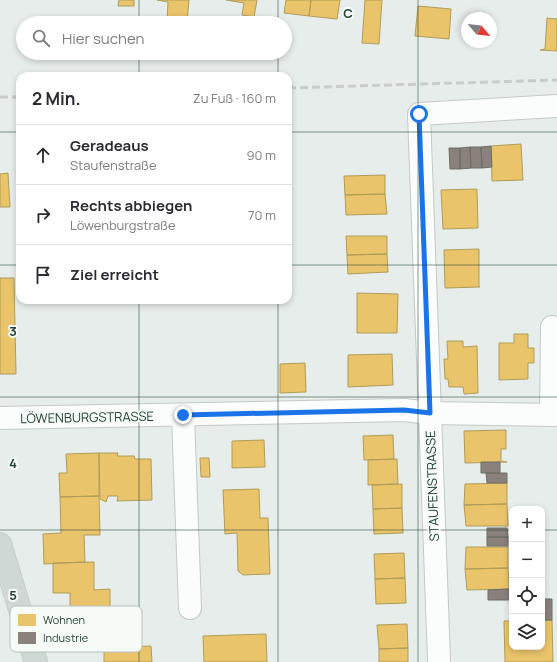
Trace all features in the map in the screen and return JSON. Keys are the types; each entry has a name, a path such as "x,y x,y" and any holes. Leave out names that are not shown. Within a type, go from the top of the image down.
{"main road":[{"path":"0,544 19,606"},
{"path":"33,652 36,662"}],"street":[{"name":"STAUFENSTRASSE","path":"439,660 419,114 557,106"},
{"path":"552,327 554,415"},
{"name":"LÖWENBURGSTRASSE","path":"0,418 404,410 430,413 554,415"},
{"path":"183,415 190,608"}],"building: Wohnen":[{"path":"119,0 134,0 134,6 118,6"},
{"path":"157,0 189,0 188,16 167,16 168,2"},
{"path":"226,0 257,0 254,16 242,15 244,3"},
{"path":"286,0 311,0 309,16 284,13"},
{"path":"311,0 340,0 337,19 309,16"},
{"path":"365,0 382,0 379,44 362,43"},
{"path":"418,6 451,9 449,39 415,36"},
{"path":"547,18 557,19 557,51 540,50 545,49"},
{"path":"521,144 523,180 492,181 491,146"},
{"path":"8,173 10,207 0,207 0,174"},
{"path":"385,175 385,194 345,195 344,176"},
{"path":"477,189 478,228 443,229 441,190"},
{"path":"385,194 387,214 346,215 345,195"},
{"path":"346,236 387,236 387,254 347,255"},
{"path":"479,249 480,287 445,288 444,250"},
{"path":"387,254 388,272 348,274 347,255"},
{"path":"0,278 14,278 16,374 0,374"},
{"path":"357,293 398,294 397,333 357,333"},
{"path":"514,334 528,334 528,348 534,348 534,363 528,363 528,379 499,380 499,343 514,343"},
{"path":"447,341 463,341 463,347 477,346 478,393 464,394 463,387 449,387 448,379 445,379 444,359 448,359"},
{"path":"392,354 393,385 348,387 348,355"},
{"path":"305,363 306,392 280,393 280,364"},
{"path":"506,430 506,449 501,449 501,461 507,462 465,463 464,431"},
{"path":"393,435 394,459 364,460 363,436"},
{"path":"264,440 265,467 232,468 232,441"},
{"path":"99,453 118,453 117,456 134,456 135,459 151,459 152,500 117,501 118,496 108,496 106,502 100,499"},
{"path":"99,453 99,496 60,497 59,473 67,473 66,454"},
{"path":"200,458 209,458 210,477 201,477"},
{"path":"397,459 398,484 368,485 368,460"},
{"path":"507,483 507,504 464,505 465,484"},
{"path":"402,484 402,508 373,509 372,485"},
{"path":"259,489 260,518 268,518 270,574 243,575 238,571 237,533 225,534 223,490"},
{"path":"99,496 100,535 84,535 85,562 44,564 43,534 61,533 60,497"},
{"path":"507,504 508,526 466,526 464,505"},
{"path":"402,508 403,533 374,534 373,509"},
{"path":"466,547 508,547 508,568 465,569"},
{"path":"404,553 405,578 375,579 374,554"},
{"path":"94,562 94,590 110,589 110,606 70,606 70,593 53,593 53,563"},
{"path":"508,568 509,589 467,590 465,569"},
{"path":"405,578 406,603 376,604 375,579"},
{"path":"545,620 552,620 553,662 505,662 504,621 509,621 509,650 545,650"},
{"path":"407,624 408,648 379,649 377,625"},
{"path":"266,634 267,662 204,662 203,636"},
{"path":"142,646 151,646 152,662 104,662 104,652 142,652"},
{"path":"408,648 408,662 379,662 379,649"}],"building: Industrie":[{"path":"491,146 492,167 482,168 481,147"},
{"path":"470,147 471,168 460,169 460,148"},
{"path":"470,147 481,147 482,168 471,168"},
{"path":"449,148 460,148 460,169 450,169"},
{"path":"481,462 500,462 500,473 481,473"},
{"path":"486,473 507,473 507,483 487,483"},
{"path":"487,528 507,528 508,537 487,537"},
{"path":"487,537 508,537 508,546 487,546"},
{"path":"509,589 509,600 488,600 488,590"},
{"path":"545,599 552,599 552,620 545,620"}],"railway":[{"path":"292,88 557,80"},
{"path":"0,97 16,97"}],"route":[{"path":"183,415 404,410 430,413 419,114"}]}
